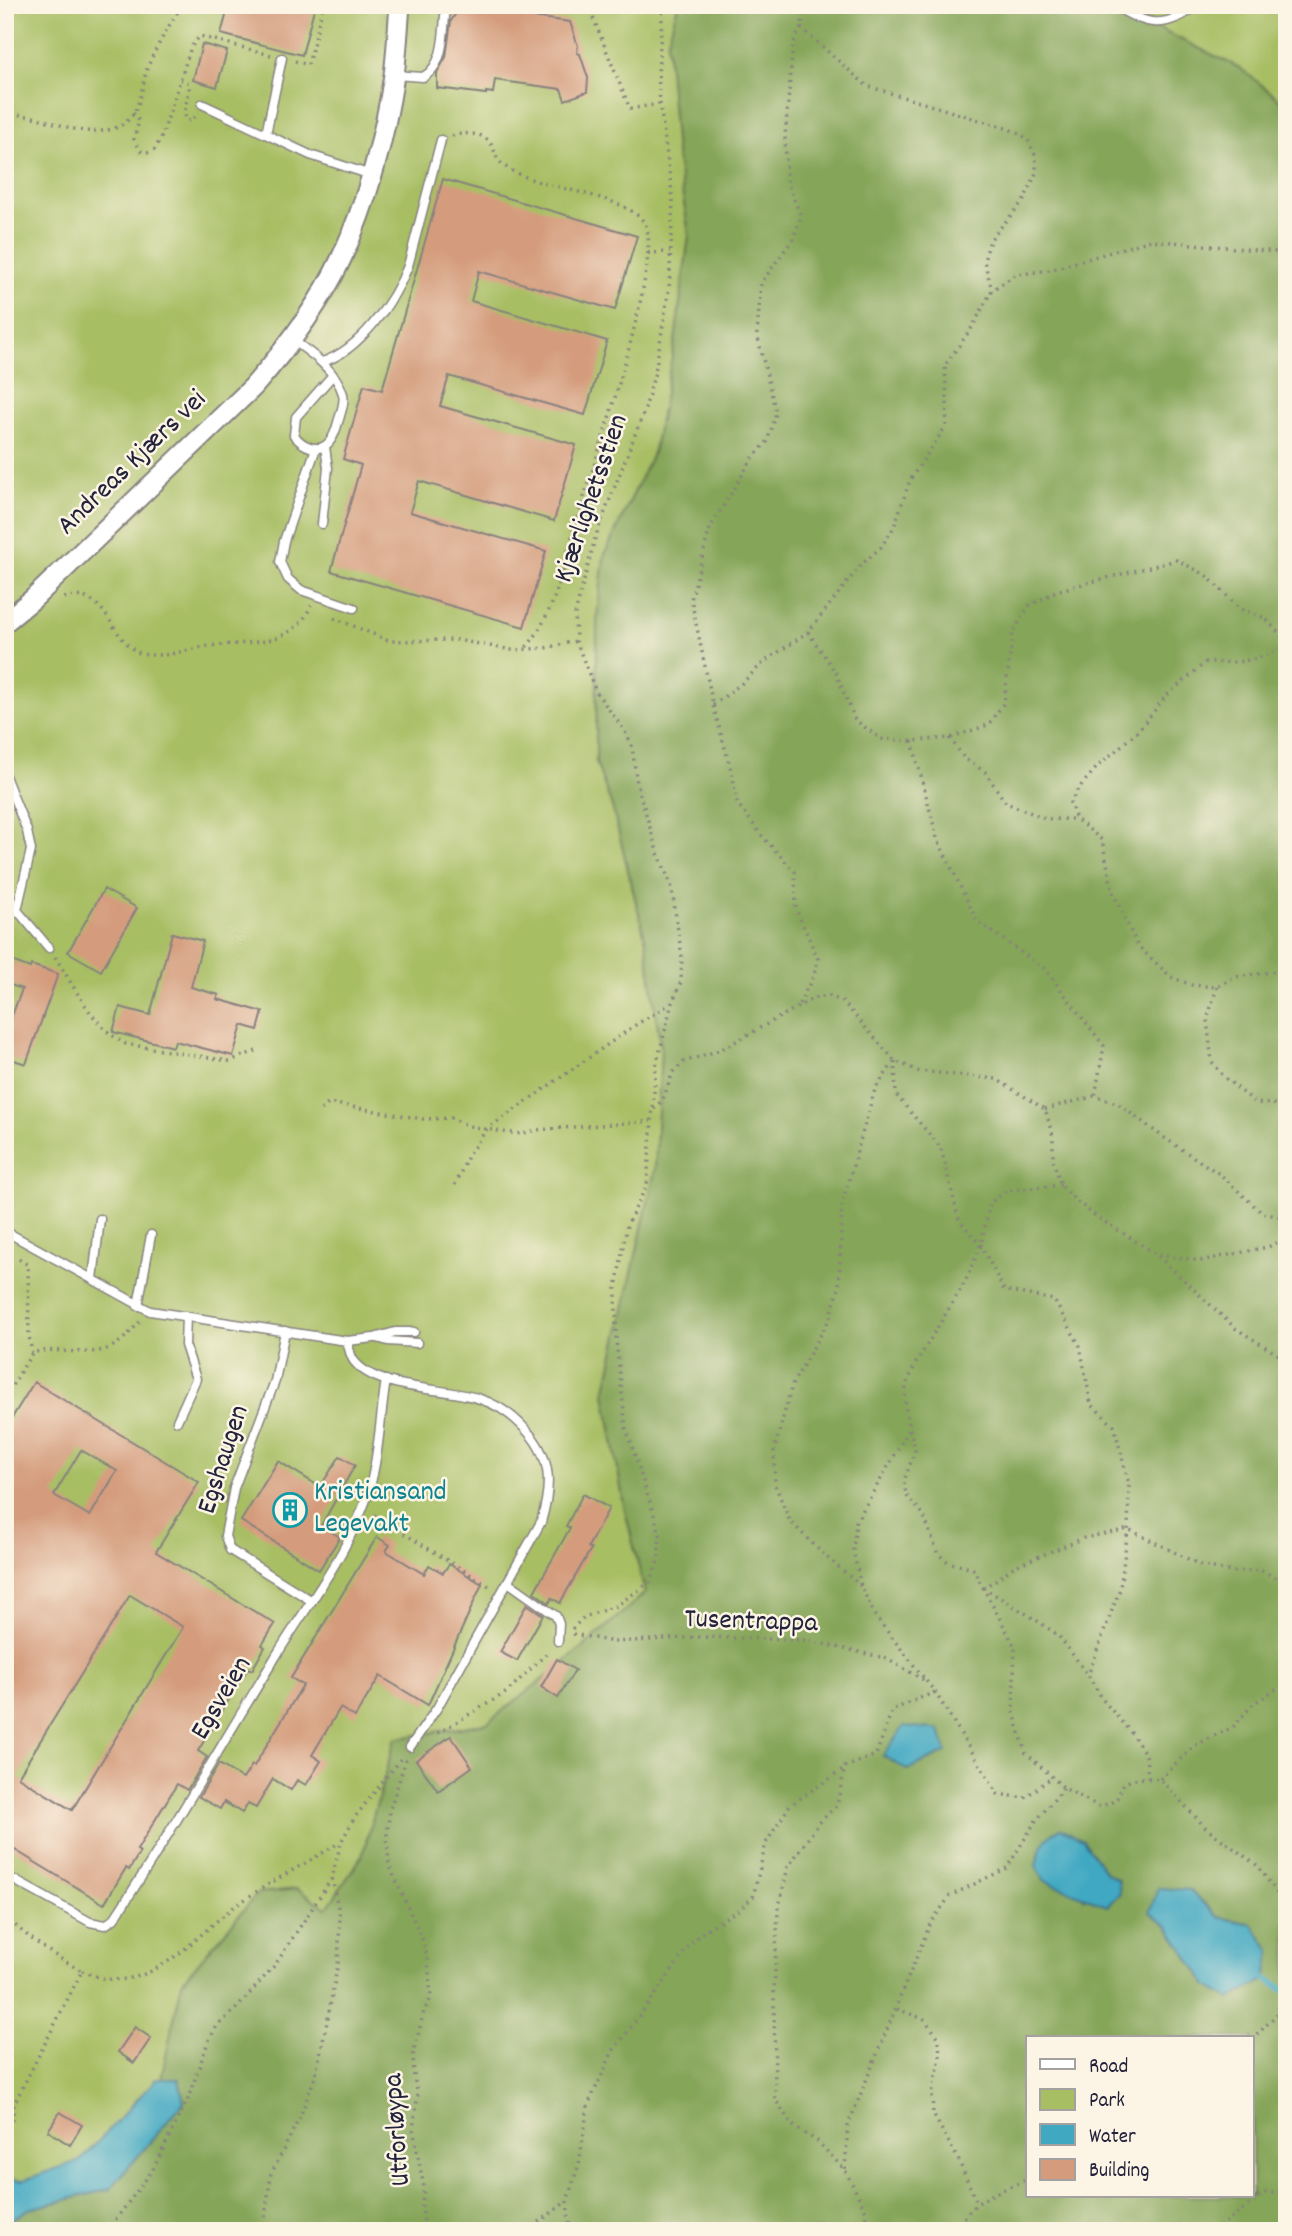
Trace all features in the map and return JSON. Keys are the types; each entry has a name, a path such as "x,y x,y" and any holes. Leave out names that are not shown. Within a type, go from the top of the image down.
{"street":[{"name":"Andreas Kjærs vei","path":"5,622 232,409 260,380 316,304 340,261 371,175 394,75 400,5"}],"lane":[{"path":"394,75 423,77 435,68 441,48 446,5"},
{"path":"1113,5 1140,20 1156,24 1171,22 1198,5"},
{"path":"267,134 282,58"},
{"path":"201,104 310,155 371,175"},
{"path":"322,362 340,356 353,344 389,304 400,286 408,266 441,140"},
{"path":"291,339 322,362 343,395 343,404 334,433 321,447 280,557 282,570 301,590 354,608"},
{"path":"321,447 299,442 294,435 293,424 298,413 332,376"},
{"path":"321,447 328,468 322,524"},
{"path":"5,776 32,850 17,910 49,948"},
{"path":"93,1279 100,1219"},
{"path":"5,1231 150,1311 347,1341 395,1332 414,1332"},
{"path":"138,1306 150,1235"},
{"path":"177,1421 196,1379 186,1345 186,1316"},
{"name":"Egshaugen","path":"285,1331 275,1381 234,1488 225,1536 230,1550 312,1601"},
{"path":"374,1338 417,1343"},
{"path":"347,1341 352,1360 374,1376 480,1399 500,1408 520,1422 539,1446 548,1473 548,1499 541,1522 437,1708 410,1747"},
{"name":"Egsveien","path":"5,1875 90,1922 105,1924 114,1919 328,1576 363,1509 372,1475 386,1380"},
{"path":"508,1582 556,1616 559,1624 558,1642"}],"path":[{"path":"5,116 32,116 82,130 99,132 114,129 133,113 142,97 146,71 154,52 183,5"},
{"path":"133,113 139,121 134,139 141,150 148,153 155,149 162,136 191,47 200,36 308,65 323,5"},
{"path":"588,5 630,108 660,104"},
{"name":"Kjærlighetsstien","path":"567,1633 584,1617 616,1606 650,1582 658,1561 660,1534 626,1428 616,1340 616,1288 627,1225 647,1185 656,1066 672,1003 681,982 682,957 671,884 657,851 637,784 632,747 624,730 596,692 576,641 575,614 596,535 645,409 655,372 668,289 673,200 660,104 663,5"},
{"path":"799,1004 814,975 818,959 796,909 795,872 737,803 691,599 710,528 752,459 767,442 776,413 757,334 761,282 793,239 801,216 787,182 785,137 793,44 801,28 806,5"},
{"path":"801,28 867,86 1009,129 1027,138 1036,158 1036,173 1024,200 990,240 984,261 992,290"},
{"path":"441,140 463,134 486,138 492,145 497,160 506,167 531,179 625,206 646,225 649,234 636,321 561,573 550,607 533,639 525,648"},
{"path":"713,705 764,662 808,632 861,565 881,547 894,527 910,480 946,426 945,366 973,326 992,290 1015,275 1050,270 1151,240 1287,253"},
{"path":"647,253 670,252"},
{"path":"808,632 836,673 855,720 881,739 912,741 950,738 988,725 1004,703 1013,632 1030,606 1056,591 1177,560 1206,575 1240,609 1265,618 1287,643 1265,657 1230,663 1206,662 1166,696 1138,731 1098,766 1070,803 1076,818 1102,840 1114,892 1137,945 1171,977 1192,985 1217,987 1235,977 1287,970"},
{"path":"65,598 76,596 94,601 134,650 145,655 164,655 208,646 271,640 285,634 308,615 313,596"},
{"path":"309,609 316,611"},
{"path":"323,613 390,640 457,640 512,650 545,648 576,641"},
{"path":"950,738 964,758 985,772 1006,803 1046,819 1076,818"},
{"path":"912,741 937,838 977,921 1045,969 1104,1046 1095,1096"},
{"path":"49,948 98,1022 111,1037 125,1044 229,1061 259,1050"},
{"path":"1217,987 1207,1020 1212,1062 1225,1078 1256,1103 1287,1105"},
{"path":"652,1110 663,1099 673,1072 684,1062 722,1049 799,1004 830,996 843,1002 895,1061 918,1071 996,1079 1045,1109 1053,1136 1053,1160 1061,1185 1074,1200 1157,1254 1235,1328 1287,1360"},
{"path":"455,1185 470,1154 487,1129 636,1024 672,1003"},
{"path":"895,1061 896,1096 941,1149 959,1220 981,1245 1004,1290 1054,1300 1080,1346 1091,1405 1114,1426 1129,1484 1128,1529 1120,1589 1088,1675"},
{"path":"861,1586 824,1555 790,1521 775,1485 774,1451 792,1385 829,1320 839,1288 842,1204 875,1089 895,1061"},
{"path":"1045,1109 1095,1096 1117,1103 1221,1175 1262,1213 1287,1219"},
{"path":"320,1110 329,1103 423,1119 451,1118 469,1126 522,1135 536,1130 651,1121"},
{"path":"1061,1185 1006,1191 990,1203 981,1245 965,1282 916,1363 906,1385 905,1406 915,1451 904,1481 906,1495 923,1514 938,1553 948,1562 974,1569 1015,1647 1013,1710 1026,1753 1064,1788 1098,1806 1109,1804 1116,1798 1124,1783 1138,1778 1160,1779 1206,1829 1258,1866 1286,1905"},
{"path":"1157,1254 1200,1261 1268,1247 1287,1238"},
{"path":"19,1259 28,1265 29,1336 32,1353"},
{"path":"5,1397 32,1353 45,1349 103,1350 118,1344 150,1311"},
{"path":"909,1430 856,1522 853,1550 861,1586 875,1616 935,1692 998,1794 1024,1798 1051,1778"},
{"path":"363,1509 501,1594"},
{"path":"984,1588 1016,1566 1084,1538 1128,1529 1200,1565 1232,1572 1259,1570 1287,1583"},
{"path":"984,1588 1058,1635 1103,1700 1146,1755 1148,1778"},
{"name":"Tusentrappa","path":"567,1633 614,1642 702,1637 806,1640 885,1658 927,1681"},
{"path":"107,2231 152,2171 188,2099 208,2042 217,2026 238,2007 275,1965 332,1878 341,1842 355,1817 410,1747 452,1726 507,1692 558,1642"},
{"path":"1160,1779 1194,1746 1233,1727 1254,1703 1287,1682"},
{"path":"570,2231 567,2201 579,2164 588,2105 612,2051 656,1995 691,1943 753,1897 766,1843 790,1805 845,1768 876,1755 892,1710 935,1692"},
{"name":"Utforløypa","path":"410,1747 390,1809 387,1835 389,1866 423,1941 428,1960 431,1998 424,2011 413,2055 418,2094 413,2129 424,2188 422,2207 425,2231"},
{"path":"845,1768 838,1805 819,1823 788,1867 778,1911 774,1992 775,2099 792,2126 817,2141 845,2170 866,2211 865,2231"},
{"path":"845,2170 848,2125 930,1924 950,1896 1007,1868 1035,1822 1064,1788"},
{"path":"5,1916 55,1957 82,1971 105,1979 143,1975 163,1966 234,1907 341,1842"},
{"path":"263,2231 271,2174 299,2119 315,2077 327,2022 338,1963 340,1918 332,1878"},
{"path":"1286,1905 1287,1896"},
{"path":"1254,2038 1277,2014 1287,1970"},
{"path":"12,2123 14,2104 82,1971"},
{"path":"897,2008 924,2019 939,2038 940,2059 932,2094 933,2114 978,2203"},
{"path":"959,2231 962,2218 978,2203 1026,2180"},
{"path":"1214,2231 1265,2193 1287,2193"},
{"path":"528,2231 567,2201"}],"green space":[{"path":"5,5 1287,5 1287,2231 5,2231"},
{"path":"678,5 1099,5 1153,26 1240,68 1287,105 1287,2231 5,2231 5,2223 29,2209 110,2189 184,2102 179,2079 161,2079 182,1982 258,1893 297,1889 327,1908 362,1856 395,1739 487,1723 575,1654 645,1593 624,1506 605,1393 655,1170 661,1051 646,942 613,810 596,762 597,616 604,556 654,450 675,341 689,235 676,153 667,43","holes":["1095,1860 1106,1873 1118,1880 1084,1898","1190,1890 1218,1917 1252,1924 1266,1979 1230,1998 1208,1986 1168,1927"]}],"water":[{"path":"904,1726 940,1730 946,1752 907,1770 883,1756"},
{"path":"1061,1828 1083,1840 1106,1873 1118,1880 1120,1893 1107,1906 1045,1881 1036,1866 1044,1843"},
{"path":"1158,1888 1190,1890 1218,1917 1252,1924 1271,1951 1266,1979 1230,1999 1208,1986 1168,1927 1150,1912"},
{"path":"156,2079 179,2079 184,2102 110,2189 29,2209 5,2223 5,2177 21,2181 81,2160"}],"building":[{"path":"229,5 251,9 252,5 315,5 302,55 221,34"},
{"path":"461,5 513,5 503,13 570,22 578,46 577,53 580,54 588,78 587,92 565,100 561,89 495,80 493,93 486,94 437,88 437,73 446,57 451,21"},
{"path":"202,44 227,51 217,87 193,80"},
{"path":"443,179 637,236 615,310 479,271 471,301 607,341 585,415 449,376 440,406 576,445 554,521 419,481 410,512 546,551 524,627 331,571 361,465 343,459 364,385 382,390"},
{"path":"104,889 137,908 101,971 68,952"},
{"path":"172,933 203,941 191,987 219,995 217,999 263,1012 258,1030 242,1025 233,1056 175,1041 173,1047 113,1032 120,1007 150,1015"},
{"path":"9,960 58,974 26,1064 5,1057 5,1034 22,989 5,983"},
{"path":"34,1382 199,1482 156,1552 275,1624 262,1645 265,1647 252,1670 248,1668 198,1751 207,1757 187,1790 177,1784 137,1850 140,1852 129,1870 126,1868 104,1904 5,1844 5,1429","holes":["81,1450 117,1471 90,1516 54,1495","130,1595 183,1627 72,1810 18,1777"]},
{"name":"Kristiansand Legevakt","path":"340,1456 355,1465 321,1526 340,1537 319,1570 241,1521 278,1461 320,1487"},
{"path":"583,1494 609,1508 588,1547 591,1549 560,1603 552,1598 549,1603 534,1592 570,1528 566,1526"},
{"path":"377,1537 390,1545 386,1551 424,1574 429,1565 443,1573 449,1564 482,1584 428,1705 380,1676 355,1717 340,1708 312,1755 321,1761 306,1785 297,1780 291,1790 273,1779 256,1808 248,1804 242,1813 224,1802 220,1809 199,1797 219,1764 243,1779 252,1765 254,1766 303,1685 291,1678"},
{"path":"527,1604 543,1615 517,1661 500,1652"},
{"path":"557,1659 575,1670 558,1698 541,1687"},
{"path":"451,1736 472,1767 438,1791 416,1760"},
{"path":"135,2027 151,2038 134,2063 118,2052"},
{"path":"60,2112 82,2125 70,2145 48,2131"}],"waterway":[{"path":"1266,1979 1287,1991"}],"place":[{"name":"Kristiansand Legevakt","path":"290,1510"}]}
